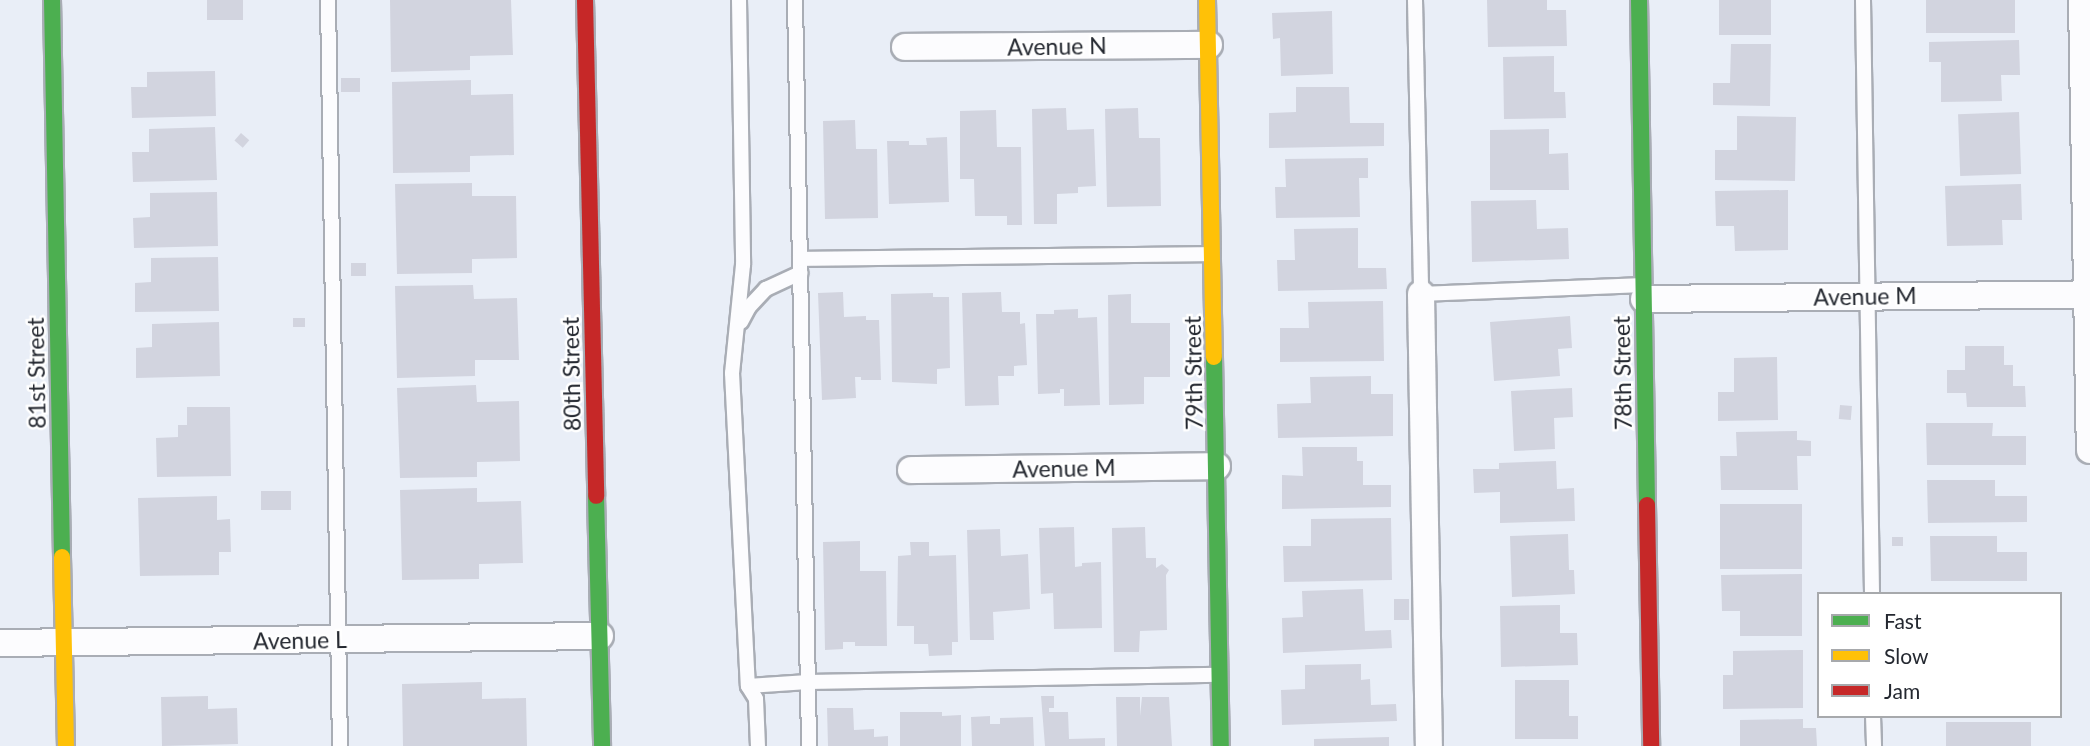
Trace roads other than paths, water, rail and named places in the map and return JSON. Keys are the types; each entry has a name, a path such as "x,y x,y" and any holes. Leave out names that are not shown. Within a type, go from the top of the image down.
{"street":[{"name":"81st Street","path":"52,0 66,746"},
{"name":"80th Street","path":"585,0 602,746"},
{"name":"79th Street","path":"1207,0 1221,746"},
{"name":"78th Street","path":"1639,0 1651,746"},
{"path":"2082,0 2090,450"},
{"name":"Avenue N","path":"905,47 1209,45"},
{"name":"Avenue M","path":"1644,292 1867,296 2088,293"},
{"path":"1421,294 1429,746"},
{"name":"Avenue M","path":"911,470 1217,466"},
{"name":"Avenue L","path":"0,643 600,636"}],"lane":[{"path":"328,0 340,746"},
{"path":"739,0 743,265 732,373 748,686 756,699 758,746"},
{"path":"795,0 809,746"},
{"path":"1415,0 1421,294 1644,292"},
{"path":"1863,0 1872,592"},
{"path":"737,330 749,307 766,289 800,266 1213,254"},
{"path":"748,686 808,682 1220,674"},
{"path":"1874,718 1874,746"}]}
